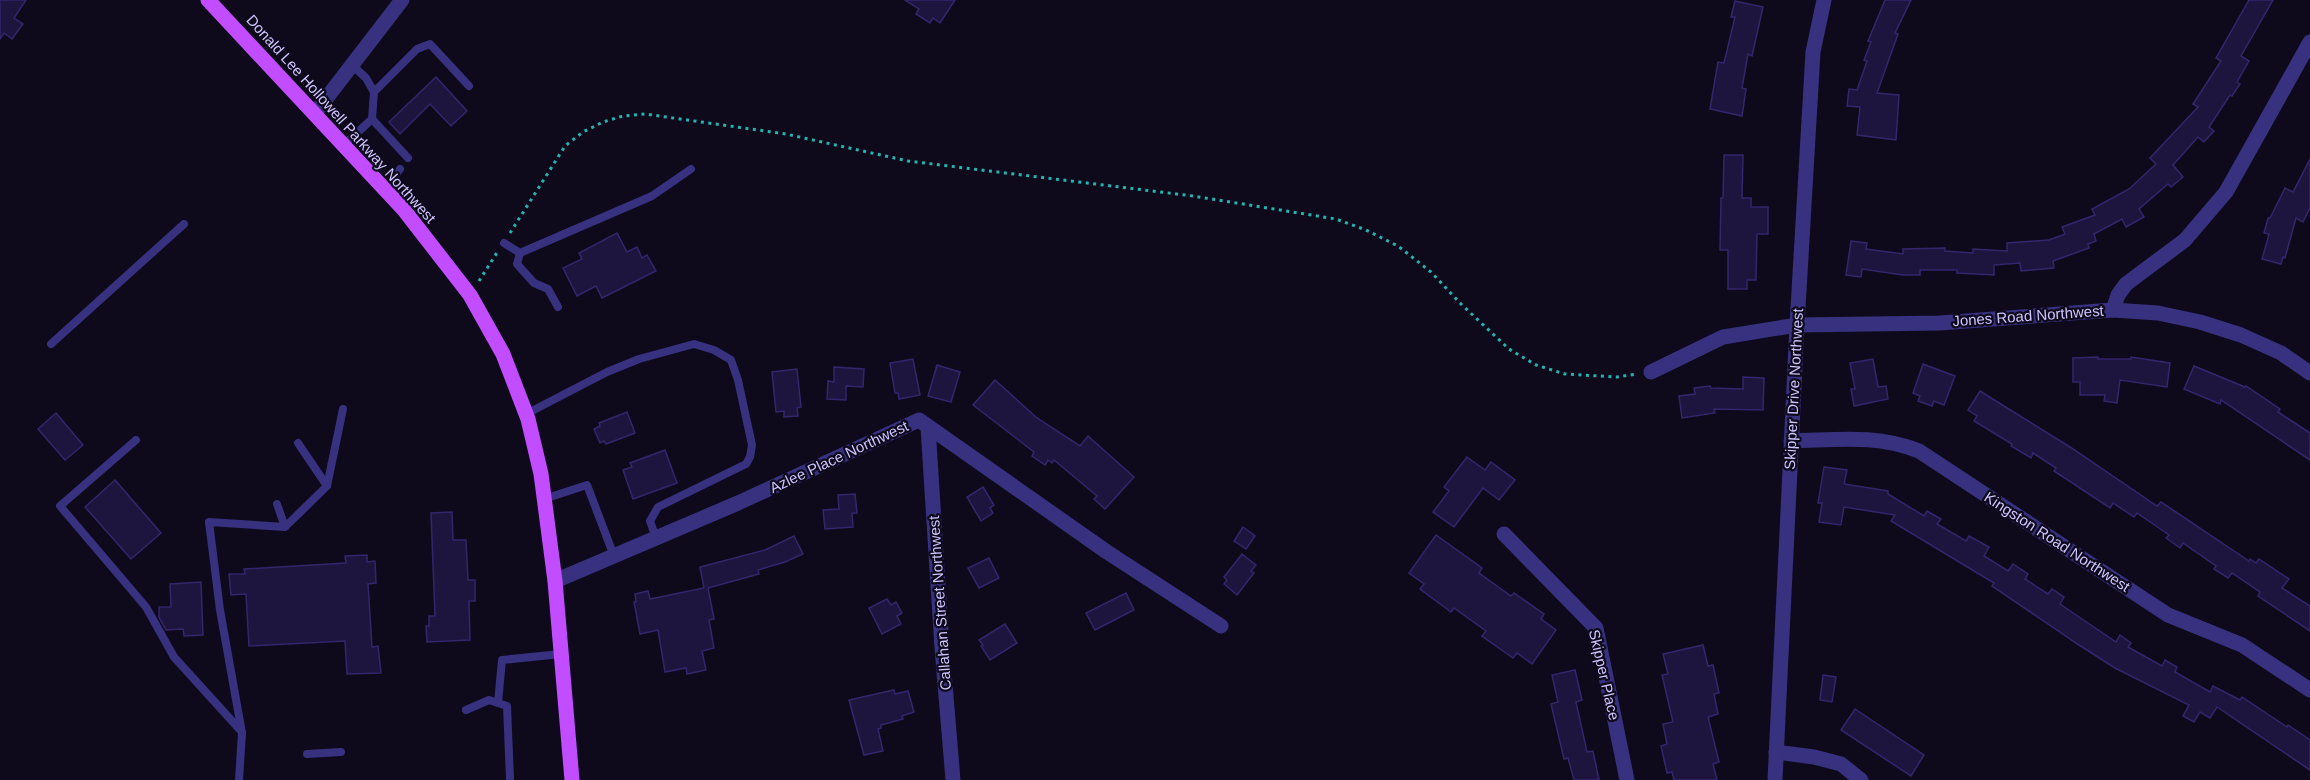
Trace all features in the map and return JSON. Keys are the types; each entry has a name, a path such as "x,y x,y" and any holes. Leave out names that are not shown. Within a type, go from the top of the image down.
{"main road":[{"name":"Donald Lee Hollowell Parkway Northwest","path":"208,0 404,210 470,295 503,354 526,414 541,474 555,581 572,780"}],"street":[{"path":"315,114 402,0"},
{"name":"Skipper Drive Northwest","path":"1775,780 1813,52 1824,0"},
{"name":"Jones Road Northwest","path":"1651,372 1723,337 1797,325 1940,323 2113,310 2118,295 2126,284 2184,240 2226,192 2310,42"},
{"path":"2113,310 2158,313 2200,322 2241,335 2280,353 2310,373"},
{"name":"Azlee Place Northwest","path":"555,581 738,503 919,420 1107,552 1221,626"},
{"name":"Callahan Street Northwest","path":"928,427 953,780"},
{"name":"Kingston Road Northwest","path":"1791,441 1877,439 1899,443 1919,451 2168,615 2242,645 2310,690"},
{"name":"Skipper Place","path":"1504,534 1596,628 1627,780"},
{"path":"1776,752 1814,757 1841,764 1861,780"}],"lane":[{"path":"374,92 417,49 430,44 469,86"},
{"path":"344,144 372,119 374,92 366,78 352,65"},
{"path":"372,119 408,158"},
{"path":"385,190 400,169"},
{"path":"520,253 652,196 691,169"},
{"path":"51,344 184,224"},
{"path":"504,243 520,253"},
{"path":"520,253 517,264 534,283 548,289 558,307"},
{"path":"526,414 607,372 639,359 694,344 714,350 731,360 738,380 752,445 750,457 746,464 658,507 650,520 656,538"},
{"path":"239,780 242,733 220,610 209,522 285,526 327,486 343,409"},
{"path":"136,440 60,506 146,608 174,657 242,733"},
{"path":"298,444 327,486"},
{"path":"544,499 587,484 614,556"},
{"path":"277,504 285,526"},
{"path":"510,780 502,705 501,660 561,654"},
{"path":"466,710 489,700 502,705"},
{"path":"307,754 341,752"}],"path":[{"path":"470,295 566,146 583,132 603,122 622,116 645,114 786,134 908,161 1193,196 1336,219 1366,230 1398,246 1431,272 1509,349 1536,365 1565,374 1592,376 1617,377 1651,372"}],"building":[{"path":"0,0 26,0 14,18 23,24 12,39 4,33 0,39"},
{"path":"905,0 955,0 940,23 933,18 930,23 916,14 919,9"},
{"path":"1885,0 1911,0 1895,33 1898,34 1877,93 1899,95 1896,140 1857,135 1860,107 1847,106 1849,89 1857,90 1867,61 1864,60 1871,42 1868,41"},
{"path":"2249,0 2273,0 2241,56 2249,61 2237,82 2240,84 2209,127 2214,131 2204,142 2198,137 2173,165 2183,177 2171,187 2168,184 2139,209 2144,217 2126,227 2122,219 2094,234 2096,241 2088,244 2089,248 2053,261 2054,268 2021,271 2020,263 1994,265 1994,275 1957,273 1957,270 1920,270 1920,275 1903,275 1862,269 1861,277 1846,275 1851,241 1867,243 1866,249 1903,254 1903,249 1945,248 1945,251 1973,253 1973,249 2007,251 2007,243 2049,240 2065,234 2062,227 2095,215 2092,209 2129,189 2156,164 2150,158 2198,107 2193,104 2221,61 2216,58"},
{"path":"1735,1 1763,7 1752,56 1748,54 1742,88 1746,89 1742,116 1710,109 1718,62 1724,63 1735,17 1731,17"},
{"path":"436,77 467,111 451,126 430,104 400,134 389,122"},
{"path":"1724,155 1743,155 1742,198 1751,198 1751,207 1768,207 1768,234 1757,234 1756,280 1747,280 1747,289 1728,289 1728,250 1720,250"},
{"path":"2310,159 2310,208 2303,222 2296,218 2285,258 2283,257 2281,264 2262,259 2269,234 2264,233 2268,218 2285,188 2293,192"},
{"path":"617,233 627,252 637,247 642,258 647,255 656,271 602,298 596,286 577,296 563,268 582,259 579,253"},
{"path":"2098,357 2098,359 2131,359 2131,357 2170,363 2167,387 2120,380 2117,403 2104,401 2105,395 2080,395 2080,382 2073,382 2073,358"},
{"path":"913,359 920,395 899,399 898,393 895,393 890,363"},
{"path":"1873,359 1878,387 1886,386 1888,399 1854,406 1851,389 1855,389 1850,363"},
{"path":"1923,364 1955,376 1944,405 1934,401 1932,406 1918,401 1920,396 1913,393"},
{"path":"937,365 960,372 951,402 928,396"},
{"path":"2194,366 2246,386 2280,409 2278,412 2310,433 2310,460 2221,400 2220,404 2184,389"},
{"path":"834,367 864,369 863,387 846,386 846,400 827,399 828,381 834,382"},
{"path":"797,369 801,407 797,408 798,416 784,417 784,411 776,412 772,372"},
{"path":"1743,377 1764,378 1763,410 1714,409 1715,413 1682,418 1679,396 1695,394 1694,388 1710,386 1711,388 1743,389"},
{"path":"995,380 1037,418 1080,446 1088,436 1134,477 1105,509 1094,499 1097,496 1054,460 1052,463 1048,460 1045,465 1032,456 1034,452 973,405"},
{"path":"1980,391 2070,447 2157,506 2161,502 2249,561 2250,559 2256,563 2259,559 2289,579 2282,588 2310,606 2310,631 2258,596 2260,592 2232,573 2228,578 2214,569 2216,566 2183,543 2180,548 2166,538 2169,535 2137,513 2134,517 2113,503 2110,508 2054,471 2056,468 2033,453 2031,458 1974,421 1977,416 1968,410"},
{"path":"627,412 635,433 606,444 604,441 600,443 594,429 600,426 599,423"},
{"path":"56,413 83,445 65,460 38,429"},
{"path":"665,450 677,483 633,499 623,470 632,467 630,463"},
{"path":"1467,457 1485,470 1491,462 1515,480 1499,500 1483,488 1454,527 1433,512 1449,491 1444,487"},
{"path":"1824,467 1847,470 1844,484 1888,491 1888,494 1924,516 1927,511 1941,519 1937,524 1966,541 1969,536 1989,547 1984,556 2008,571 2013,564 2028,574 2025,579 2048,594 2052,589 2064,597 2060,604 2116,642 2120,635 2131,643 2128,647 2162,666 2165,660 2177,667 2175,672 2210,692 2213,686 2240,700 2242,697 2287,727 2288,725 2310,740 2310,770 2217,707 2210,718 2200,712 2194,722 2183,716 2189,705 2115,668 2079,645 1992,586 1994,583 1891,521 1895,515 1844,507 1841,525 1819,522 1822,503 1818,503"},
{"path":"115,480 161,533 131,559 85,507"},
{"path":"983,487 994,505 990,508 993,513 981,521 967,497"},
{"path":"855,494 857,513 852,513 853,527 825,529 823,510 839,509 838,495"},
{"path":"452,512 453,540 466,540 468,580 475,580 475,601 469,601 470,640 427,642 426,626 429,626 429,616 435,616 431,513"},
{"path":"1243,527 1255,536 1246,549 1234,541"},
{"path":"1436,535 1482,568 1479,573 1511,596 1514,593 1544,614 1541,619 1556,630 1532,664 1517,653 1513,658 1482,636 1486,631 1454,608 1451,612 1420,589 1424,584 1409,573"},
{"path":"794,536 803,554 758,570 759,574 708,588 714,619 709,620 714,648 702,651 706,670 687,674 686,668 665,672 658,630 640,634 634,602 636,602 635,594 648,591 650,599 704,588 700,567 765,550"},
{"path":"1242,554 1256,565 1251,571 1254,573 1237,595 1224,584 1227,580 1224,577"},
{"path":"367,555 367,562 375,561 376,583 368,584 372,647 378,646 381,673 347,674 345,641 249,646 246,594 231,595 229,574 245,574 244,569 346,563 345,556"},
{"path":"989,558 999,578 979,588 968,568"},
{"path":"201,582 203,635 184,636 183,629 166,630 159,617 159,607 171,607 170,584"},
{"path":"1126,593 1134,610 1095,630 1086,613"},
{"path":"887,599 891,605 896,602 902,613 897,616 901,624 882,634 869,608"},
{"path":"1005,624 1017,643 990,660 979,640"},
{"path":"1703,645 1708,666 1713,665 1719,693 1714,694 1718,714 1708,717 1719,762 1713,764 1717,780 1674,780 1672,772 1667,773 1661,746 1667,744 1663,724 1673,722 1662,675 1668,674 1663,654"},
{"path":"1575,670 1582,700 1576,702 1587,752 1593,751 1599,780 1574,780 1568,758 1564,759 1551,704 1558,702 1552,675"},
{"path":"1823,675 1836,677 1832,702 1820,700"},
{"path":"894,690 895,694 908,691 914,712 902,716 903,719 881,725 878,729 883,751 864,755 849,700"},
{"path":"1855,709 1924,755 1911,776 1841,730"}]}
